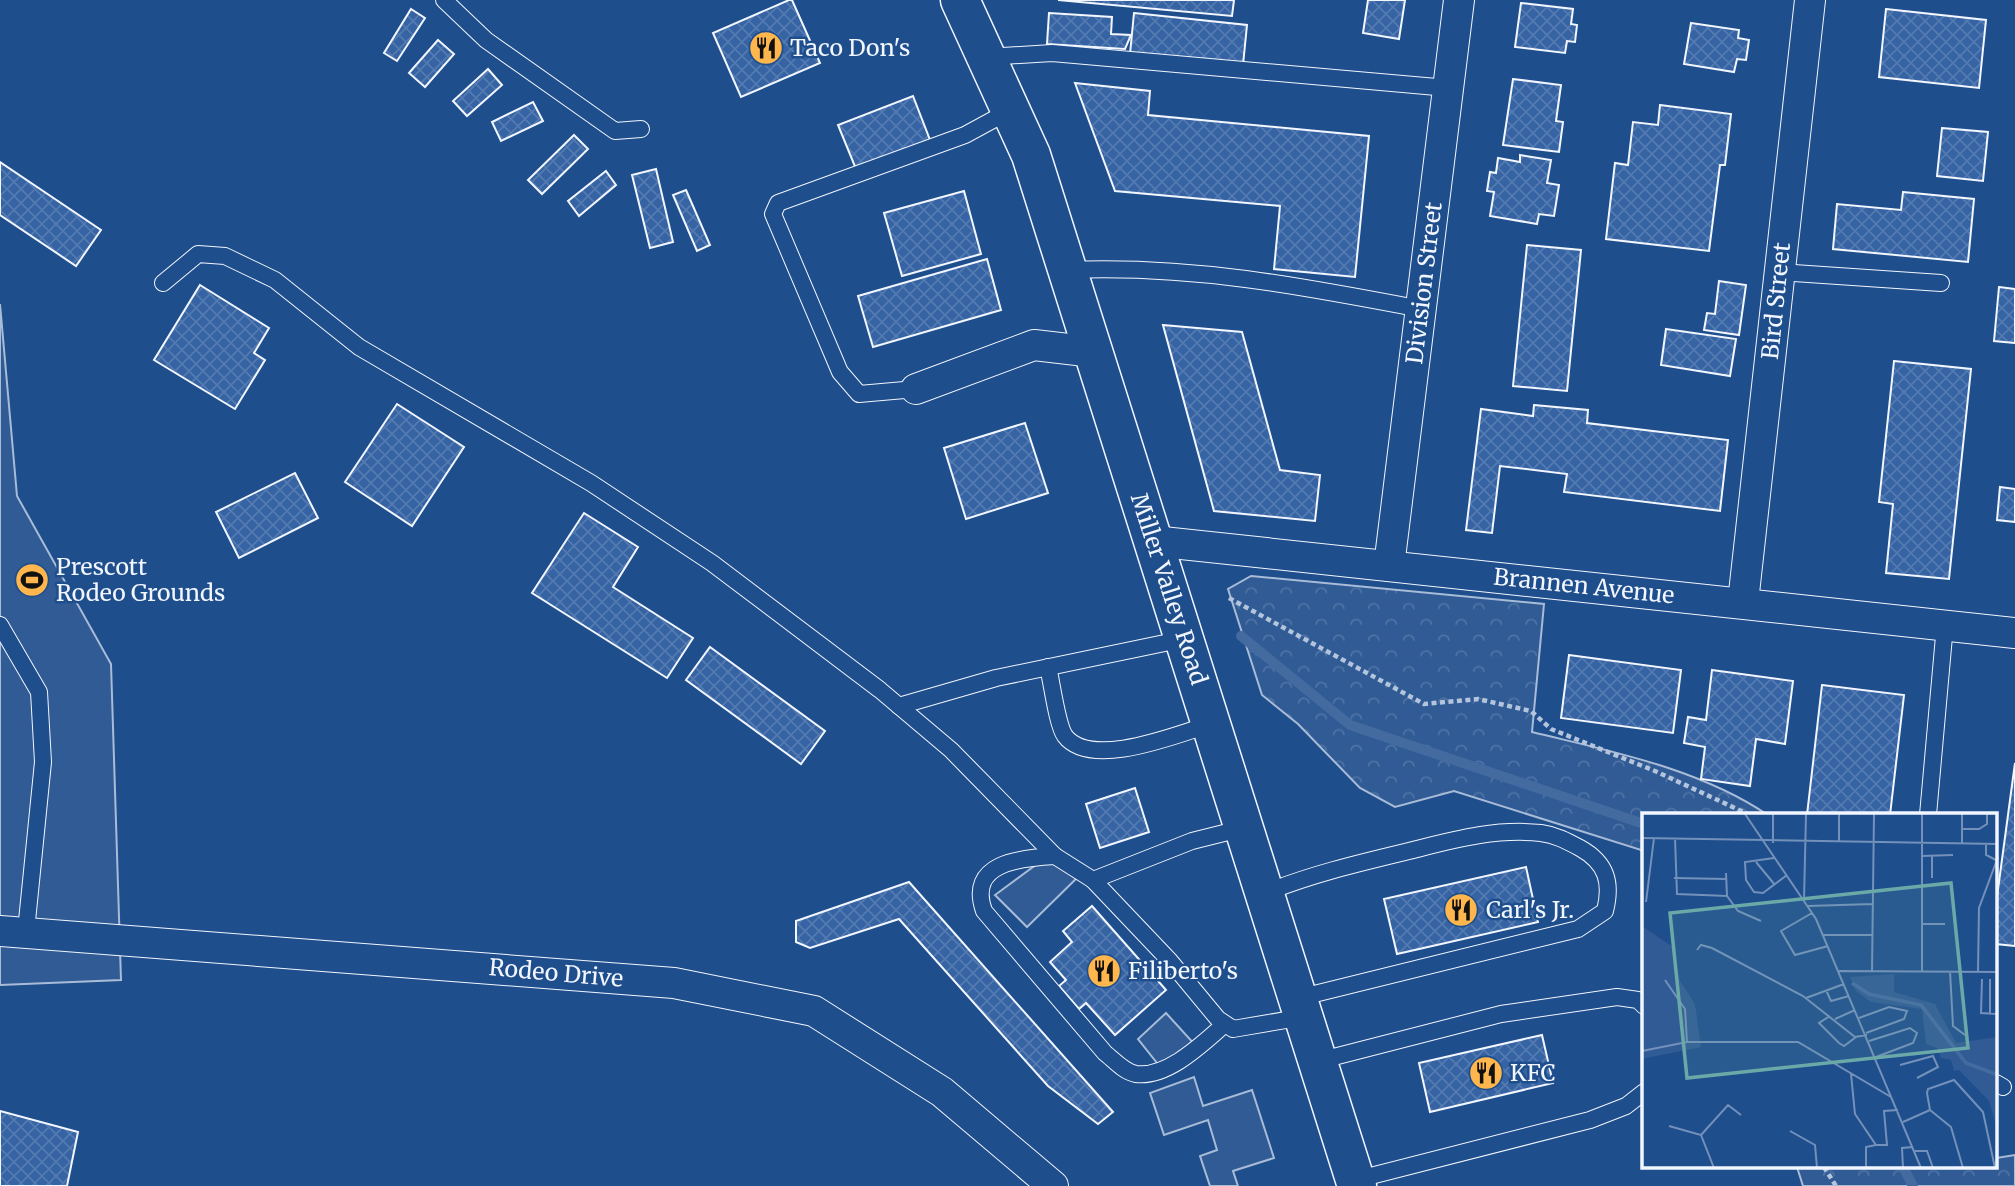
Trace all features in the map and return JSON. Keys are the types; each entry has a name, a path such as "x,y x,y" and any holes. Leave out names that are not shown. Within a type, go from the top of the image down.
{"main road":[{"name":"Miller Valley Road","path":"963,3 1031,155 1356,1183"}],"street":[{"name":"Division Street","path":"1389,566 1458,0"},
{"name":"Bird Street","path":"1743,602 1810,0"},
{"path":"916,389 1034,345 1094,352"},
{"name":"Brannen Avenue","path":"1153,541 2015,633"},
{"name":"Rodeo Drive","path":"13,931 674,983 814,1011 943,1092 1053,1186"}],"lane":[{"path":"444,0 486,40 615,131 642,129"},
{"path":"987,57 1052,53 1448,88"},
{"path":"916,389 859,394 839,372 773,214 778,203 965,135 1011,110"},
{"path":"163,283 198,254 225,256 275,280 359,347 591,483 712,563 899,706 951,750 1055,856 1093,880 1225,1024 1233,1029 1578,929 1605,911 1609,892 1606,872 1591,855 1561,838 1540,833 1486,833 1317,873 1265,892"},
{"path":"1068,270 1133,267 1250,278 1421,309"},
{"path":"1779,272 1941,283"},
{"path":"0,625 39,692 43,762 13,931"},
{"path":"1928,813 1945,625"},
{"path":"899,706 996,678 1184,639"},
{"path":"1048,667 1064,735 1078,747 1099,751 1139,745 1211,724"},
{"path":"1093,880 1192,841 1244,828"},
{"path":"1055,856 1020,859 1001,865 982,879 978,892 984,911 1105,1053 1124,1069 1138,1074 1173,1065 1225,1024"},
{"path":"1318,1061 1501,1014 1617,997 1638,1000 1642,1004"},
{"path":"1356,1183 1590,1120 1626,1106 1642,1094"}],"path":[{"path":"1229,598 1424,704 1478,699 1531,711 1551,729 1655,771 1746,813"},
{"path":"1825,1168 1836,1186"}],"shaded area":[{"name":"Prescott Rodeo Grounds","path":"0,304 17,496 111,664 121,980 0,985"},
{"path":"1048,856 1082,873 1027,927 995,895"},
{"path":"1166,1013 1197,1047 1161,1068 1138,1039"},
{"path":"1194,1077 1203,1106 1252,1090 1274,1158 1233,1171 1238,1186 1210,1186 1200,1156 1217,1150 1208,1120 1164,1135 1150,1093"}],"green space":[{"path":"1251,576 1544,604 1532,732 1684,773 1713,785 1765,813 1642,813 1642,850 1454,791 1395,807 1360,788 1298,724 1262,695 1228,589"},
{"path":"2015,1155 2015,1186 1803,1186 1797,1168 1997,1168 1997,1158"}],"building":[{"name":"Taco Don's","path":"792,0 820,63 741,97 713,33"},
{"path":"1058,0 1234,0 1232,16"},
{"path":"1368,0 1405,0 1399,39 1363,33"},
{"path":"1521,3 1573,9 1571,24 1577,25 1575,42 1567,41 1565,53 1515,47"},
{"path":"411,9 425,18 397,61 384,53"},
{"path":"1886,9 1986,20 1979,88 1879,77"},
{"path":"1049,13 1112,17 1111,34 1131,35 1125,49 1047,44"},
{"path":"1134,13 1247,25 1243,65 1130,54"},
{"path":"1691,23 1739,30 1738,38 1749,40 1746,60 1737,59 1734,72 1684,64"},
{"path":"438,40 454,54 425,87 409,73"},
{"path":"488,69 502,85 467,116 453,101"},
{"path":"1513,79 1561,85 1556,121 1563,122 1559,152 1503,145"},
{"path":"1075,83 1150,91 1148,115 1369,136 1355,277 1274,269 1280,206 1115,191"},
{"path":"913,96 930,140 856,169 838,125"},
{"path":"533,102 543,121 501,141 492,122"},
{"path":"1660,105 1731,114 1725,165 1720,165 1709,251 1606,239 1615,163 1628,165 1633,122 1658,125"},
{"path":"1942,128 1988,132 1983,181 1937,176"},
{"path":"574,135 588,149 542,194 528,180"},
{"path":"1520,155 1551,160 1547,183 1559,185 1554,216 1539,214 1537,224 1490,216 1494,192 1487,191 1490,172 1496,173 1498,158 1520,162"},
{"path":"0,162 101,230 76,266 0,215"},
{"path":"656,169 673,242 650,248 632,175"},
{"path":"606,171 616,185 579,216 568,201"},
{"path":"686,190 710,245 697,251 673,195"},
{"path":"964,191 981,254 902,276 884,213"},
{"path":"1903,192 1974,199 1968,262 1833,249 1837,204 1901,210"},
{"path":"1527,245 1581,250 1567,391 1513,386"},
{"path":"987,259 1001,310 873,347 858,296"},
{"path":"1719,281 1746,285 1739,335 1704,330 1707,313 1715,314"},
{"path":"200,285 269,328 254,353 265,360 235,409 154,360"},
{"path":"1999,287 2015,289 2015,343 1994,341"},
{"path":"1163,325 1242,332 1280,470 1320,475 1315,521 1214,511"},
{"path":"1666,329 1736,339 1730,376 1661,365"},
{"path":"1894,361 1971,369 1949,579 1886,573 1893,504 1879,502"},
{"path":"397,404 464,447 412,526 345,482"},
{"path":"1534,405 1588,410 1587,423 1728,440 1720,511 1564,492 1567,474 1500,466 1492,533 1466,530 1481,409 1533,416"},
{"path":"1025,423 1048,493 966,519 944,448"},
{"path":"295,473 318,518 239,558 216,512"},
{"path":"2000,487 2015,489 2015,522 1997,520"},
{"path":"584,513 638,547 613,587 693,638 667,678 532,593"},
{"path":"710,647 825,731 801,764 686,680"},
{"path":"1569,655 1681,670 1673,733 1561,718"},
{"path":"1712,670 1793,681 1785,744 1756,739 1750,786 1701,779 1705,747 1684,743 1688,717 1706,720"},
{"path":"1822,685 1904,695 1890,813 1807,813"},
{"path":"2015,763 2015,946 1997,944 1997,897"},
{"path":"1135,788 1149,832 1100,848 1086,804"},
{"name":"Carl's Jr.","path":"1526,867 1538,922 1397,954 1384,899"},
{"path":"909,882 1113,1112 1098,1124 1048,1086 899,919 810,948 796,942 796,921"},
{"name":"Filiberto's","path":"1092,906 1166,990 1115,1035 1086,1003 1079,1009 1059,986 1066,980 1050,962 1072,942 1063,931"},
{"name":"KFC","path":"1542,1035 1553,1083 1430,1112 1419,1063"},
{"path":"0,1111 78,1132 67,1186 0,1186"}],"waterway":[{"path":"1241,636 1350,725 1642,823"},
{"path":"1904,1168 1913,1186"}],"place":[{"name":"Taco Don's","path":"766,48"},
{"name":"Prescott Rodeo Grounds","path":"32,580"},
{"name":"Carl's Jr.","path":"1461,910"},
{"name":"Filiberto's","path":"1104,971"},
{"name":"KFC","path":"1486,1073"}]}
